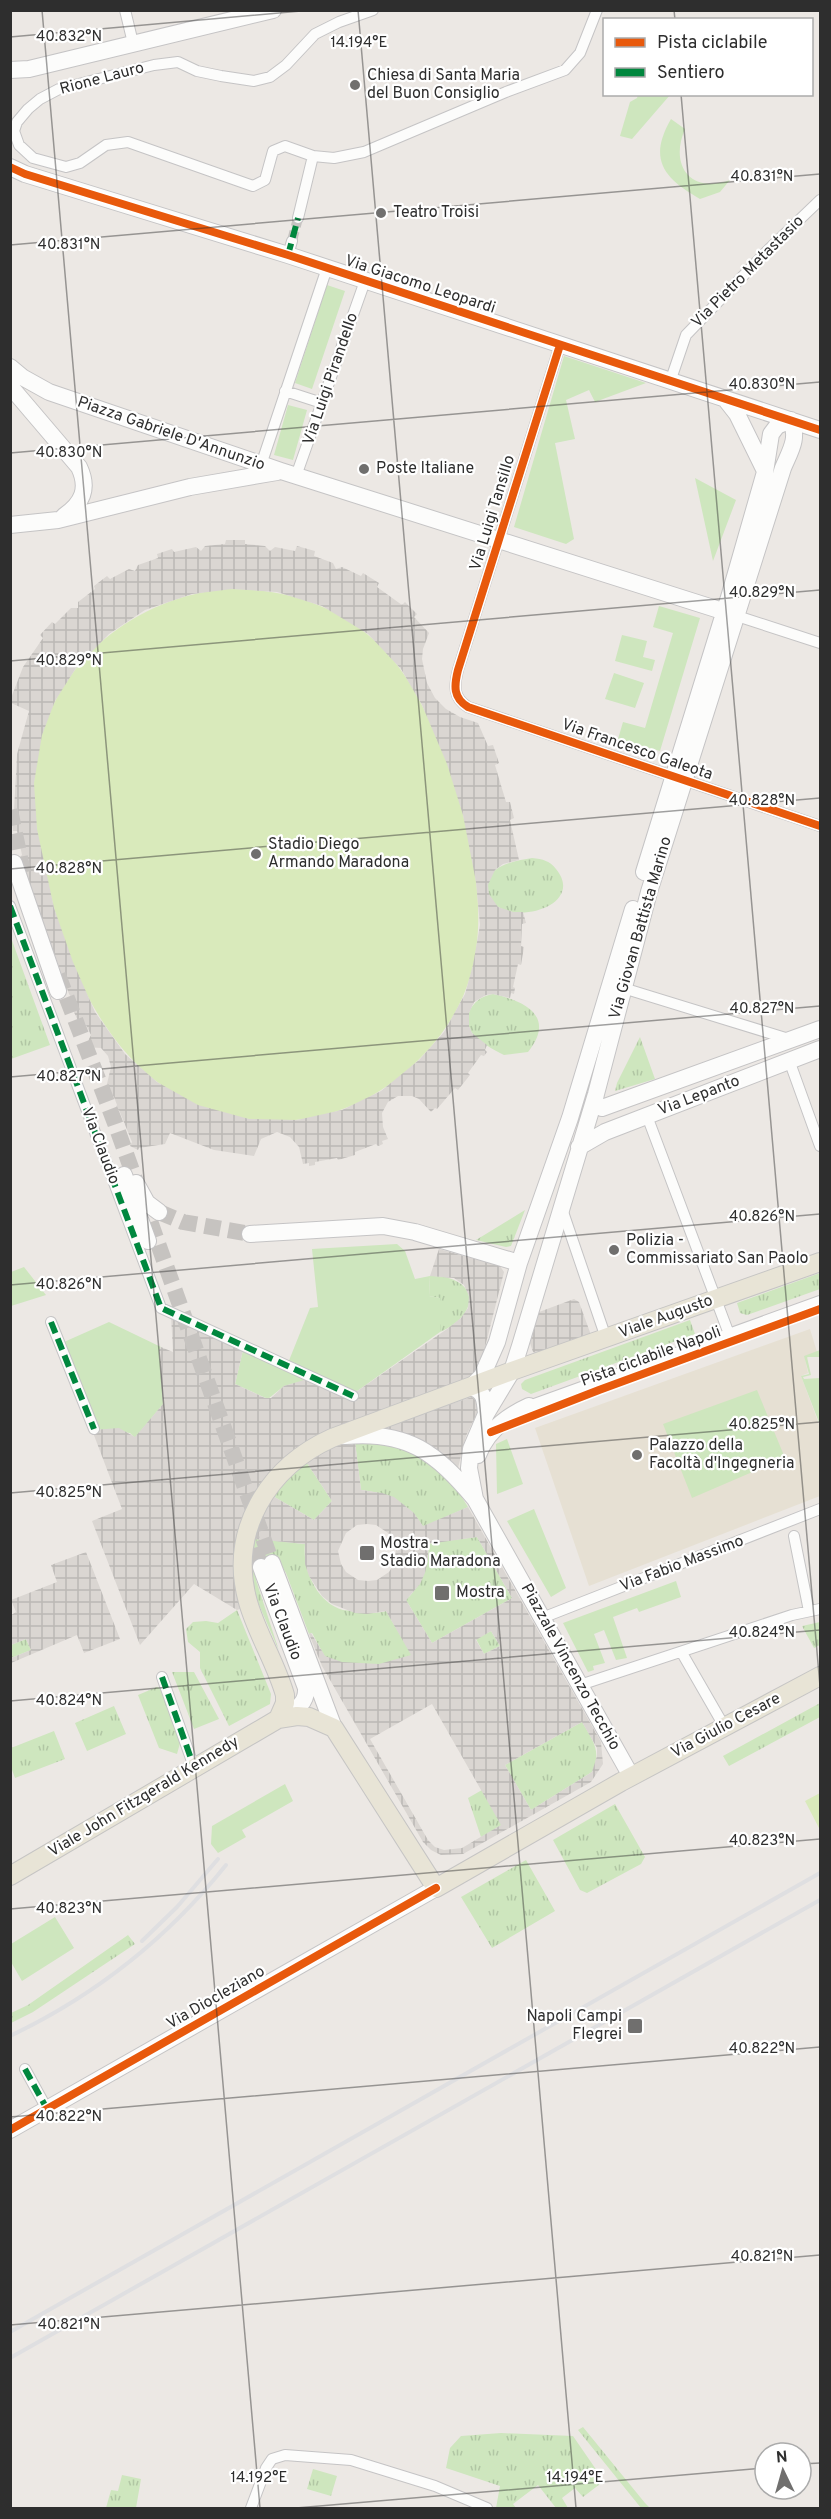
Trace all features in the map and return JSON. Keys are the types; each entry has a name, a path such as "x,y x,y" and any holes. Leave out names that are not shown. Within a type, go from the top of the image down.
{"main road":[{"path":"10,70 29,69 273,10"},
{"path":"10,81 29,69"},
{"name":"Via Giacomo Leopardi","path":"10,167 25,174 290,248 327,268 364,281 820,430"},
{"name":"Piazza Gabriele D'Annunzio","path":"10,367 22,377 49,392 289,474"},
{"path":"10,386 79,467 83,475 85,485 81,501 58,520"},
{"path":"726,400 737,414 765,472"},
{"name":"Via Giovan Battista Marino","path":"471,1387 482,1376 497,1341 519,1263 570,1119 731,614 794,442 791,420 777,426 771,434 765,472 731,614"},
{"path":"289,474 731,614"},
{"name":"Piazza Gabriele D'Annunzio","path":"10,525 58,520 190,487 289,474"},
{"name":"Via Giovan Battista Marino","path":"505,1377 520,1346 579,1147 599,1101 623,988 677,779"},
{"path":"14,863 58,991"},
{"path":"807,1034 818,1050"},
{"name":"Via Lepanto","path":"599,1101 807,1034"},
{"name":"Via Lepanto","path":"579,1147 605,1132 818,1050"},
{"name":"Via Claudio","path":"148,1241 130,1179 147,1203 159,1212"},
{"path":"250,1234 383,1226 415,1232 519,1263"},
{"name":"Viale Augusto","path":"332,1438 820,1262"},
{"name":"Via Giovan Battista Marino","path":"497,1341 505,1377"},
{"path":"520,1346 525,1356 544,1360"},
{"path":"505,1377 510,1396 529,1406"},
{"path":"473,1492 469,1468 471,1449 505,1377"},
{"path":"471,1387 483,1395 486,1414"},
{"path":"473,1492 476,1461 484,1442 504,1420 529,1406"},
{"name":"Piazzale Vincenzo Tecchio","path":"334,1728 300,1707 289,1697 282,1685 248,1601 244,1579 246,1540 259,1504 274,1480 299,1456 332,1438 366,1434 390,1437 410,1444 440,1460 473,1492 631,1776"},
{"name":"Via Claudio","path":"267,1565 308,1674"},
{"path":"300,1707 306,1696 308,1674"},
{"name":"Piazzale Vincenzo Tecchio","path":"308,1674 334,1728 435,1888"},
{"name":"Via Giulio Cesare","path":"631,1776 820,1676"},
{"path":"278,1719 285,1703 282,1685"},
{"name":"Viale John Fitzgerald Kennedy","path":"10,1876 300,1707"},
{"name":"Viale John Fitzgerald Kennedy","path":"278,1719 309,1717 334,1728"},
{"path":"435,1888 631,1776"},
{"name":"Via Diocleziano","path":"10,2130 435,1888"}],"street":[{"path":"125,10 134,43"},
{"name":"Rione Lauro","path":"373,10 339,22 315,34 286,65 270,77 254,81 221,76 196,71 178,62 154,65 59,89 40,99 17,122 14,131 19,145 33,158 66,167 80,163 106,145 128,142 253,186 265,180 273,151 285,146 313,156 334,158 364,152 506,92 565,70 580,53 597,10"},
{"path":"298,218 313,156"},
{"name":"Via Pietro Metastasio","path":"670,382 686,335 820,200"},
{"path":"261,465 327,268"},
{"name":"Via Luigi Pirandello","path":"289,474 322,403 364,281"},
{"name":"Via Luigi Tansillo","path":"455,688 458,670 560,345"},
{"path":"285,391 322,403"},
{"path":"731,614 820,643"},
{"name":"Via Francesco Galeota","path":"455,688 456,697 468,707 820,826"},
{"name":"Via Claudio","path":"10,906 161,1308 353,1396"},
{"path":"623,988 807,1034"},
{"path":"789,1060 820,1146"},
{"path":"647,1116 729,1334"},
{"path":"562,1209 606,1338"},
{"path":"529,1406 820,1301"},
{"path":"51,1322 93,1429"},
{"name":"Via Fabio Massimo","path":"542,1618 820,1509"},
{"path":"794,1536 808,1611"},
{"path":"580,1685 820,1609"},
{"path":"682,1653 724,1726"},
{"path":"162,1677 194,1767"},
{"path":"25,2068 47,2109"},
{"path":"251,2508 266,2468 272,2459 285,2455 351,2460 435,2486 487,2508"}],"shaded area":[{"path":"226,540 245,540 245,544 265,546 270,551 275,547 295,551 297,546 315,551 314,556 333,563 336,569 342,567 361,576 363,573 379,583 377,587 402,605 405,602 417,614 414,617 429,633 422,659 427,683 435,698 446,709 478,723 488,746 493,745 499,763 495,765 506,802 510,802 514,818 510,820 519,860 503,864 495,870 488,885 489,894 498,907 513,912 523,912 526,923 522,924 521,946 524,947 521,965 518,964 513,987 515,988 514,994 511,993 510,998 493,994 486,995 474,1002 469,1013 469,1026 472,1033 487,1045 485,1050 487,1052 484,1056 481,1055 458,1090 455,1088 437,1109 431,1112 419,1099 412,1096 398,1096 388,1102 382,1113 383,1127 388,1139 382,1141 383,1144 378,1146 376,1144 355,1152 355,1155 338,1160 337,1158 315,1162 315,1165 309,1166 309,1163 303,1164 299,1147 290,1137 277,1132 261,1139 254,1156 214,1150 170,1133 165,1144 138,1150 130,1146 132,1142 119,1110 115,1109 117,1105 114,1097 106,1088 111,1067 108,1056 101,1048 85,1047 91,1035 84,1021 79,1023 72,1008 76,1005 69,994 19,858 22,855 17,831 13,831 11,812 14,811 17,754 29,711 11,703 11,698 23,667 43,638 40,635 52,622 55,624 71,608 78,608 78,602 107,576 110,579 129,569 135,571 138,565 158,558 157,554 172,549 174,552 196,547 201,551 205,546 225,544","holes":["232,589 277,592 322,606 368,634 401,669 422,705 447,764 463,815 476,882 480,925 465,994 444,1032 419,1060 381,1091 342,1110 297,1120 249,1119 198,1105 157,1082 125,1054 95,1012 73,962 54,908 37,829 34,783 42,735 55,701 76,668 109,634 145,610 192,594"]},
{"path":"439,1249 500,1266 504,1272 477,1371 466,1381 312,1438 286,1456 265,1479 248,1506 243,1608 237,1610 194,1584 140,1645 92,1521 122,1509 92,1430 119,1428 135,1437 163,1404 159,1350 161,1347 173,1352 171,1315 243,1350 235,1384 265,1398 271,1398 284,1386 311,1379 353,1394 447,1329 461,1318 468,1308 469,1296 464,1285 454,1278 430,1276"},
{"path":"574,1299 579,1302 591,1335 536,1353 533,1352 530,1343 539,1312"},
{"name":"Palazzo della Facoltà d'Ingegneria","path":"810,1329 817,1352 805,1359 808,1373 801,1376 820,1427 820,1496 589,1586 535,1428"},
{"path":"472,1397 481,1405 466,1436 458,1468 379,1428"},
{"path":"355,1442 361,1490 394,1497 414,1513 423,1526 468,1507 601,1742 603,1764 591,1782 463,1854 441,1855 431,1850 423,1842 322,1666 309,1634 311,1633 325,1656 342,1662 379,1664 411,1655 386,1611 355,1613 332,1604 322,1596 309,1576 305,1564 305,1544 253,1539 271,1495 314,1520 332,1501 305,1460 330,1448","holes":["357,1525 376,1525 388,1533 396,1550 394,1564 389,1572 377,1580 358,1580 346,1572 341,1564 338,1551 346,1533","477,1537 512,1598 432,1643 406,1600 420,1584 425,1573 428,1544","491,1631 500,1646 484,1654 476,1640","432,1704 501,1825 462,1848 444,1850 435,1847 428,1840 370,1739","582,1722 597,1748 592,1772 531,1810 505,1765"]},
{"path":"86,1552 120,1639 84,1653 77,1635 11,1663 11,1658 31,1650 26,1639 11,1645 11,1615 16,1612 11,1600 57,1582 51,1565"}],"green space":[{"path":"638,96 669,96 632,139 620,136 630,102"},
{"path":"671,119 685,129 680,155 687,174 694,180 704,183 730,180 720,192 700,199 668,175 660,156 664,133"},
{"path":"327,285 345,291 312,389 295,383"},
{"path":"564,356 646,383 595,402 589,390 566,400 575,439 555,443 574,539 566,544 514,527"},
{"path":"288,405 307,410 293,460 274,455"},
{"path":"695,478 736,500 713,561"},
{"name":"Stadio Diego Armando Maradona","path":"223,589 281,594 299,598 334,612 367,634 393,660 423,706 438,740 457,794 474,864 478,897 475,958 467,986 454,1014 436,1040 400,1077 358,1103 311,1118 245,1119 201,1107 163,1086 131,1058 104,1023 82,984 64,941 38,839 34,782 40,744 52,709 70,678 92,650 120,627 151,609 186,596"},
{"path":"659,606 700,618 660,751 618,739 623,722 645,728 673,633 653,627"},
{"path":"622,635 647,641 643,657 655,660 652,671 615,661"},
{"path":"614,673 644,683 635,708 605,699"},
{"path":"532,858 546,861 556,869 563,883 561,895 552,904 523,913 507,911 495,905 488,893 487,884 490,877 495,871 509,863"},
{"path":"10,935 50,1045 11,1059 10,1059"},
{"path":"493,994 526,1006 538,1020 539,1029 536,1040 528,1052 504,1055 483,1043 472,1033 468,1020 471,1008 480,999"},
{"path":"640,1037 655,1079 615,1091 617,1083"},
{"path":"525,1210 511,1246 506,1247 476,1240"},
{"path":"397,1244 405,1251 415,1279 430,1276 429,1296 440,1298 440,1332 353,1394 288,1363 310,1308 318,1307 312,1249"},
{"path":"24,1267 46,1295 11,1306 11,1272"},
{"path":"820,1273 820,1289 747,1315 740,1313 737,1303"},
{"path":"430,1276 458,1282 466,1289 469,1297 463,1316 440,1332 440,1298 429,1296"},
{"path":"690,1320 695,1334 531,1394 522,1389 521,1384 525,1380"},
{"path":"109,1322 161,1347 159,1350 163,1404 135,1438 130,1433 97,1429 64,1342"},
{"path":"243,1350 311,1379 284,1386 268,1399 235,1384"},
{"path":"820,1350 820,1357 807,1357 811,1375 803,1377 804,1379 820,1378 820,1425 801,1376 809,1374 804,1356"},
{"path":"757,1390 785,1458 692,1498 663,1424"},
{"path":"507,1439 523,1484 497,1494 496,1444"},
{"path":"355,1442 393,1445 416,1453 446,1477 468,1507 423,1527 412,1512 396,1501 379,1493 361,1490"},
{"path":"305,1460 332,1501 314,1520 271,1495"},
{"path":"534,1509 566,1588 551,1597 507,1521"},
{"path":"477,1537 512,1598 432,1643 406,1600 424,1574 428,1559 428,1543"},
{"path":"253,1539 305,1544 306,1564 319,1593 334,1606 343,1610 374,1613 386,1611 412,1655 344,1692 312,1633 309,1634 281,1565 257,1574 256,1580 279,1651 256,1598 251,1577"},
{"path":"676,1581 681,1597 639,1612 637,1608 613,1617 627,1658 616,1660 604,1630 594,1634 605,1663 593,1666 594,1670 588,1672 563,1623"},
{"path":"237,1610 271,1694 270,1704 229,1726 200,1668 200,1652 188,1642 186,1629 193,1622 218,1623"},
{"path":"820,1622 820,1645 814,1648 802,1626"},
{"path":"491,1631 500,1646 484,1654 476,1639"},
{"path":"26,1639 31,1650 11,1658 11,1645"},
{"path":"172,1672 194,1672 219,1719 194,1729"},
{"path":"157,1687 164,1690 182,1736 177,1754 159,1748 138,1695"},
{"path":"820,1703 820,1717 729,1766 723,1756"},
{"path":"114,1706 126,1734 87,1751 75,1723"},
{"path":"582,1722 595,1746 596,1758 592,1772 531,1810 505,1765"},
{"path":"54,1731 65,1759 15,1778 11,1767 11,1748"},
{"path":"285,1784 293,1801 242,1830 246,1837 218,1853 211,1844 212,1826"},
{"path":"482,1790 502,1825 481,1837 468,1798"},
{"path":"820,1793 820,1830 805,1801"},
{"path":"615,1804 645,1857 641,1864 587,1893 580,1890 553,1840"},
{"path":"526,1860 555,1911 492,1948 461,1897"},
{"path":"55,1917 74,1948 22,1981 11,1962 11,1944"},
{"path":"128,1935 135,1944 33,2012 11,2023 11,2013 28,2005"},
{"path":"583,2427 650,2508 641,2508 578,2430"},
{"path":"501,2433 573,2436 604,2481 583,2497 575,2488 562,2498 568,2508 556,2508 538,2485 513,2504 516,2508 496,2508 500,2486 446,2468 450,2448 461,2436"},
{"path":"313,2469 337,2476 331,2496 307,2489"},
{"path":"122,2475 141,2479 136,2508 106,2508 111,2490 118,2491"}],"tunnel":[{"path":"292,241 298,218"},
{"path":"10,810 24,877"},
{"path":"58,975 115,1123 272,1563"},
{"path":"159,1212 183,1222 250,1234"},
{"path":"247,1525 261,1567"}],"railway":[{"path":"142,1941 177,1907 218,1859"},
{"path":"10,2036 72,2002 128,1963 179,1917 226,1865"},
{"path":"10,2332 820,1873"},
{"path":"10,2358 820,1900"}],"marked path":[{"path":"288,255 298,218"},
{"path":"10,906 161,1308 353,1396"},
{"path":"51,1322 94,1429"},
{"path":"162,1677 194,1767"},
{"path":"25,2069 47,2109"}],"cycle path":[{"path":"10,167 25,174 288,255 820,430"},
{"path":"560,345 458,670 455,686 457,696 468,707 820,826"},
{"name":"Pista ciclabile Napoli","path":"491,1432 820,1309"},
{"path":"10,2130 436,1888"}],"place":[{"name":"Chiesa di Santa Maria del Buon Consiglio","path":"355,85"},
{"name":"Teatro Troisi","path":"381,213"},
{"name":"Poste Italiane","path":"364,469"},
{"name":"Stadio Diego Armando Maradona","path":"256,854"},
{"name":"Polizia - Commissariato San Paolo","path":"614,1250"},
{"name":"Palazzo della Facoltà d'Ingegneria","path":"637,1455"},
{"name":"Mostra - Stadio Maradona","path":"367,1553"},
{"name":"Mostra","path":"442,1593"},
{"name":"Napoli Campi Flegrei","path":"635,2026"}]}
